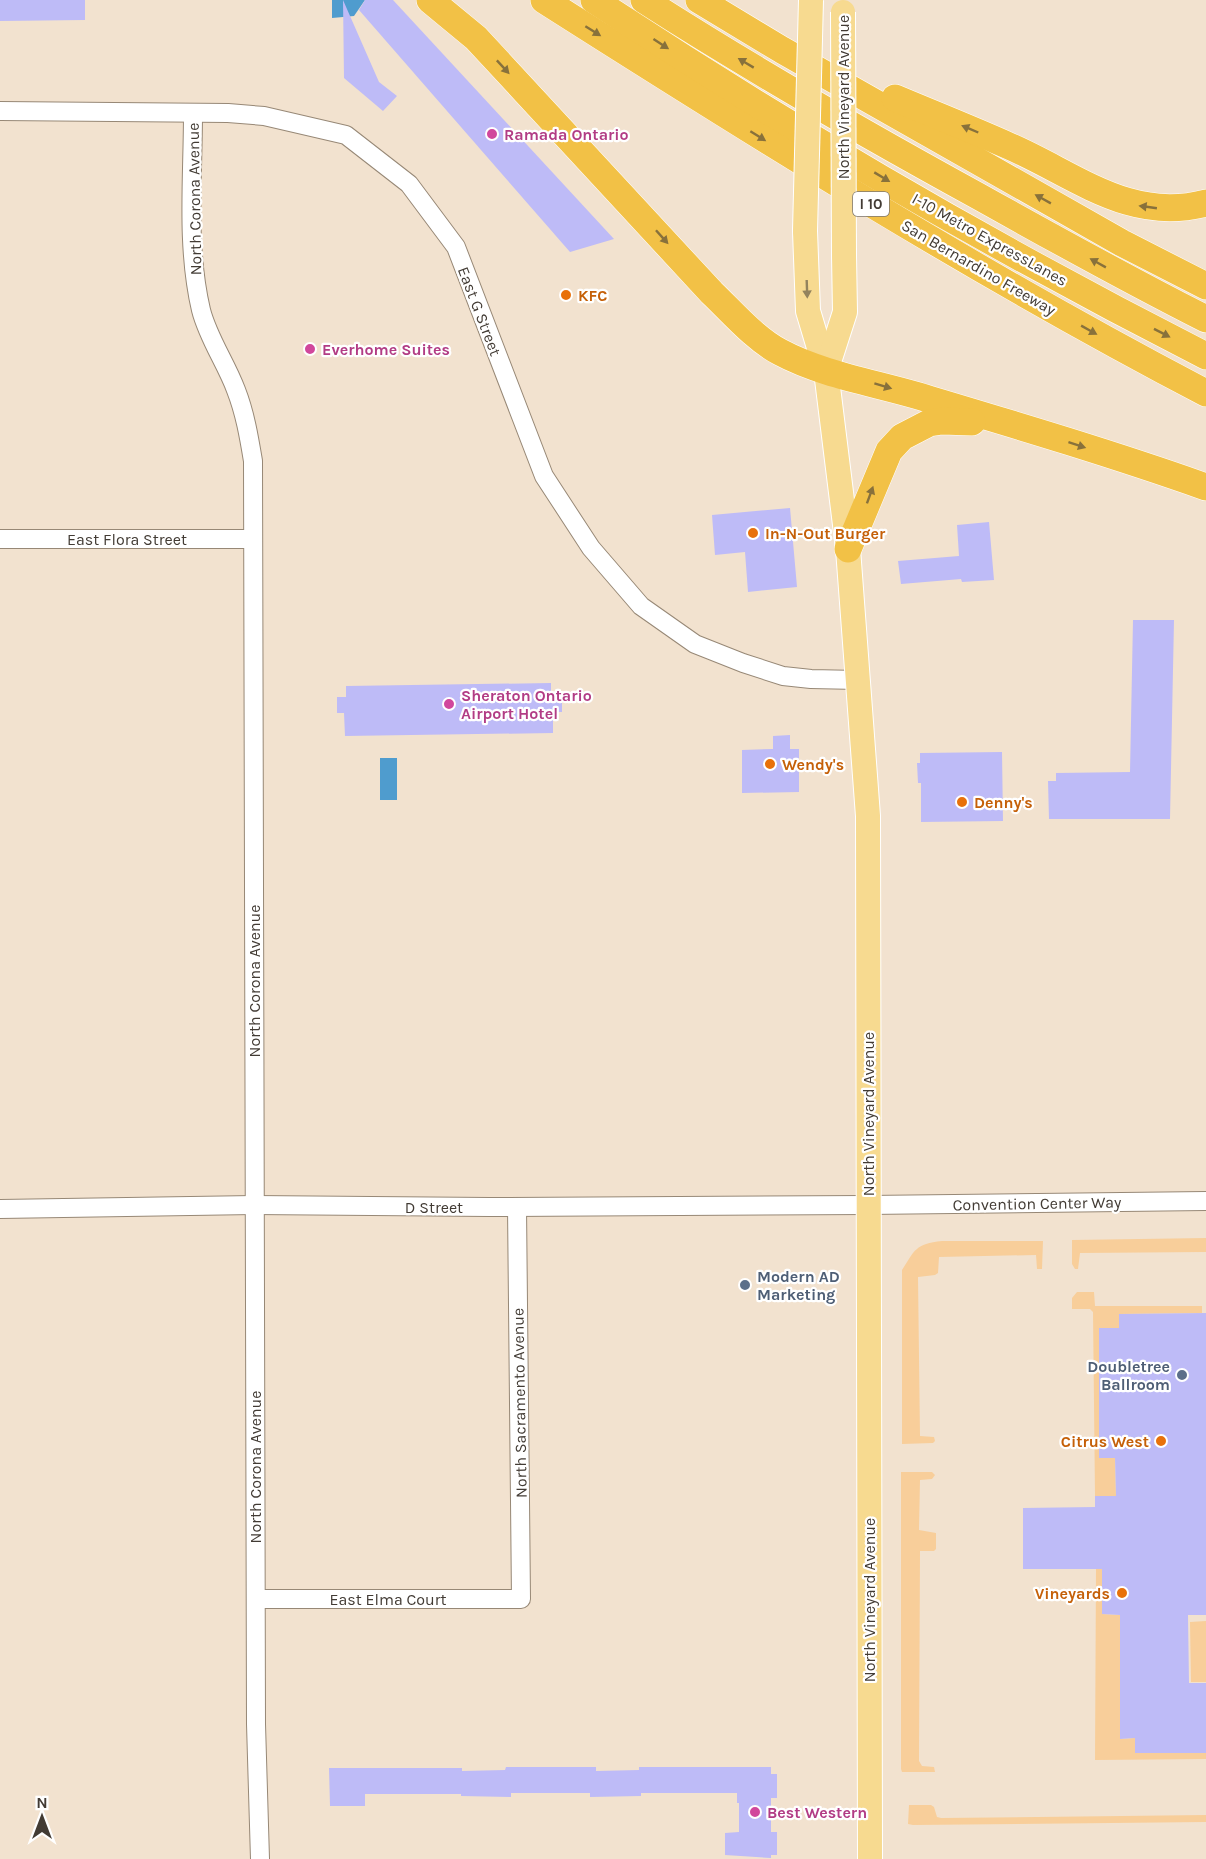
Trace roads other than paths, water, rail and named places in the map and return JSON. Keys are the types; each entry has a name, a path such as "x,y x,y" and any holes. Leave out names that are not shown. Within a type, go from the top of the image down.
{"highway":[{"path":"430,0 476,38 712,293 746,327 779,352 826,371 869,381 1021,427 1206,487"},
{"name":"San Bernardino Freeway","path":"544,0 766,141 1012,288 1206,393"},
{"name":"I-10 Metro ExpressLanes","path":"594,0 695,67 948,216 1206,356"},
{"name":"I-10 Metro ExpressLanes","path":"644,0 883,144 1119,274 1206,319"},
{"path":"699,0 782,50 1122,243 1206,285"},
{"path":"782,50 1011,147 1127,203 1164,209 1206,203"},
{"path":"848,549 889,451 902,437 929,423 942,421 1021,427"}],"main road":[{"name":"North Vineyard Avenue","path":"811,0 805,231 808,311 826,371 848,549 868,816 870,1859"},
{"name":"North Vineyard Avenue","path":"826,371 845,312 845,4"}],"street":[{"name":"East G Street","path":"0,111 264,116 346,135 409,184 456,247 544,476 591,548 640,606 695,644 743,663 791,677 811,680 858,680"},
{"name":"North Corona Avenue","path":"192,113 192,223 195,279 202,313 236,390 247,425 253,461 254,1205 260,1859"},
{"name":"East Flora Street","path":"0,539 253,539"},
{"name":"Convention Center Way","path":"868,1205 1206,1201"},
{"name":"D Street","path":"0,1209 254,1205 517,1207 868,1205"},
{"name":"North Sacramento Avenue","path":"517,1207 521,1599"},
{"name":"East Elma Court","path":"256,1599 521,1599"}],"water":[{"path":"332,0 365,0 354,16 332,18"},
{"path":"380,758 397,758 397,800 380,800"}],"place":[{"name":"Ramada Ontario","path":"492,134"},
{"name":"KFC","path":"566,295"},
{"name":"Everhome Suites","path":"310,349"},
{"name":"In-N-Out Burger","path":"753,533"},
{"name":"Sheraton Ontario Airport Hotel","path":"449,704"},
{"name":"Wendy's","path":"770,764"},
{"name":"Denny's","path":"962,802"},
{"name":"Modern AD Marketing","path":"745,1285"},
{"name":"Doubletree Ballroom","path":"1182,1375"},
{"name":"Citrus West","path":"1161,1441"},
{"name":"Vineyards","path":"1122,1593"},
{"name":"Best Western","path":"755,1812"}]}
